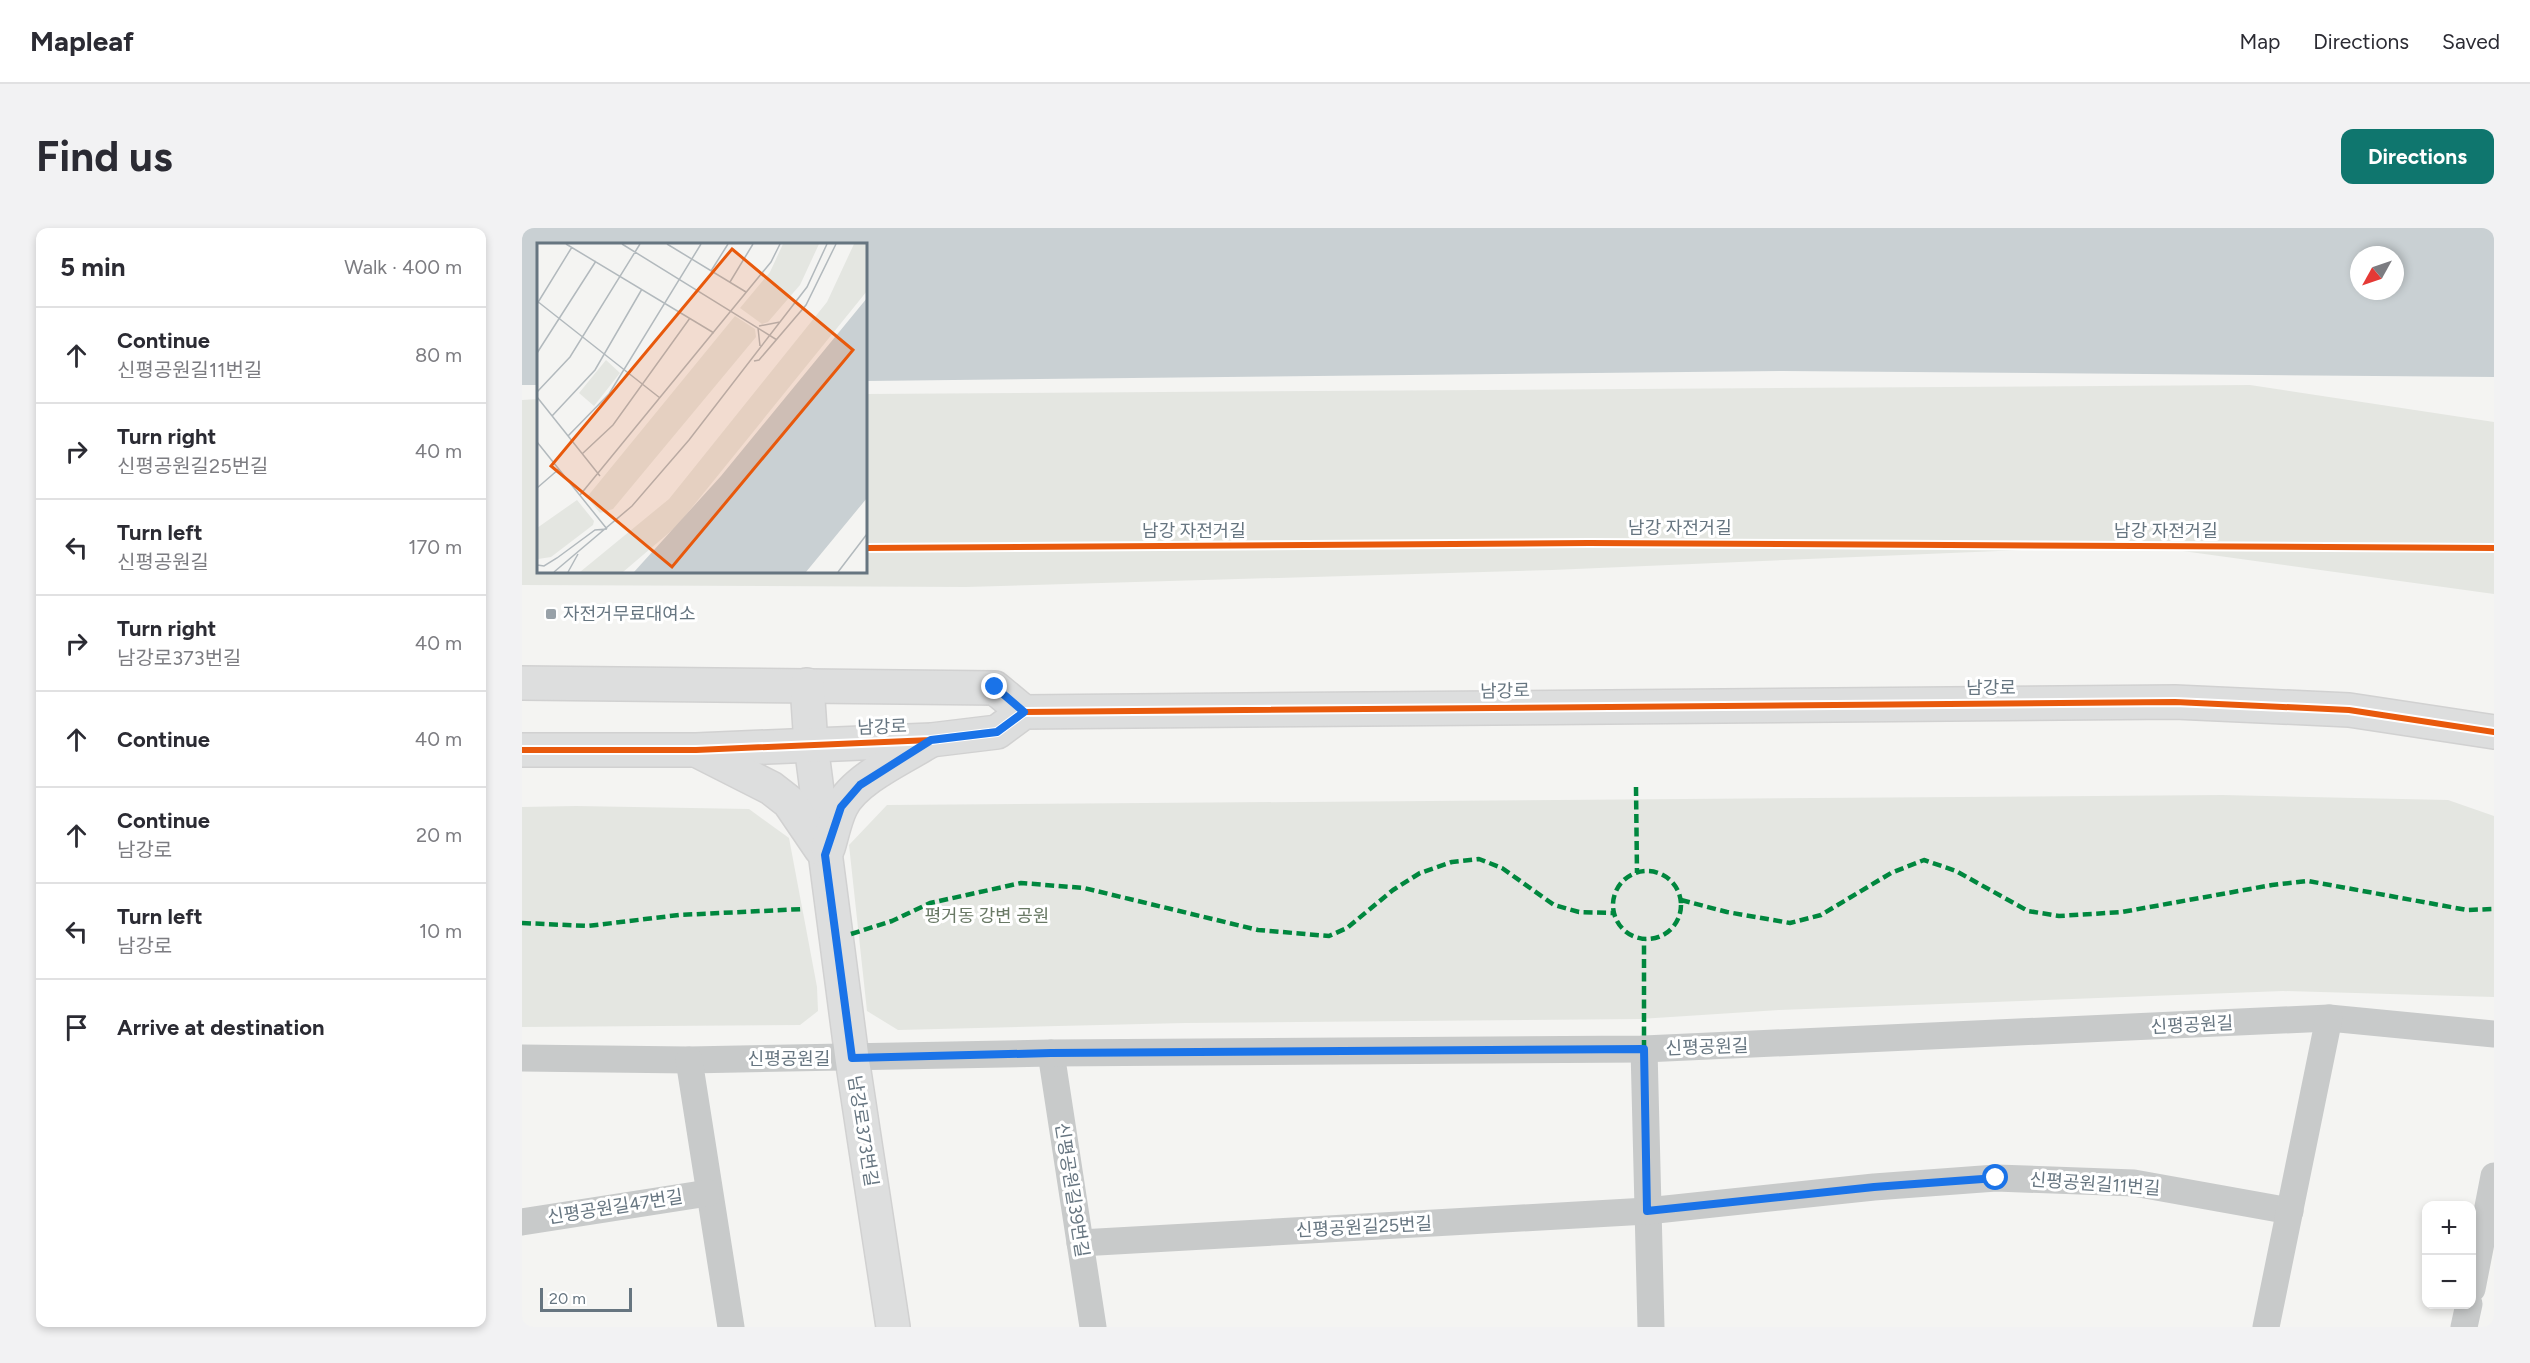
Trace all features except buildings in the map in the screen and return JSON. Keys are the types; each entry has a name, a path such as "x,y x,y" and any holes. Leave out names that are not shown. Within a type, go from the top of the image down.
{"street":[{"path":"522,683 995,687 1024,712"},
{"name":"남강로373번길","path":"807,685 811,745 852,1058 894,1327"},
{"name":"남강로","path":"522,750 696,750 931,740 997,732 1024,712 2175,702 2349,710 2494,732"},
{"path":"825,855 841,807 849,796 860,785 931,740"},
{"path":"696,750 771,788 789,802 825,855"},
{"path":"2266,1327 2329,1018"},
{"name":"신평공원길","path":"522,1058 689,1060 1051,1053 1644,1049 2329,1018 2494,1034"},
{"path":"1644,1049 1651,1327"},
{"name":"신평공원길39번길","path":"1051,1053 1093,1327"},
{"name":"신평공원길47번길","path":"689,1060 708,1193 731,1327"},
{"path":"2480,1275 2494,1176"},
{"name":"신평공원길11번길","path":"1647,1211 1874,1187 1996,1178 2134,1183 2290,1211"},
{"name":"신평공원길47번길","path":"522,1222 708,1193"},
{"name":"신평공원길25번길","path":"1080,1243 1647,1211"},
{"path":"2464,1327 2468,1309"}],"green space":[{"path":"2250,385 2494,422 2494,594 2139,545 1552,570 966,587 522,585 522,400 537,399 537,573 867,573 867,394"},
{"name":"평거동 강변 공원","path":"2222,795 2448,800 2494,816 2494,997 2283,991 1779,1010 1640,1019 1185,1023 898,1030 867,1011 849,845 887,805"},
{"path":"522,807 749,809 789,838 817,987 818,1011 800,1025 522,1027"}],"shaded area":[{"path":"522,228 2494,228 2494,377 1783,371 867,381 867,243 537,243 537,385 522,385"}],"marked path":[{"path":"1636,787 1637,873"},
{"path":"851,934 892,921 930,903 1021,883 1084,888 1258,930 1329,936 1347,928 1393,890 1420,873 1452,862 1479,859 1502,868 1554,905 1579,912 1614,913"},
{"path":"1681,900 1727,912 1790,923 1821,915 1891,873 1924,860 1956,871 2028,911 2059,916 2122,912 2272,885 2308,881 2467,910 2494,909"},
{"path":"1647,871 1660,874 1671,881 1678,892 1681,905 1678,918 1671,929 1660,936 1647,939 1634,936 1623,929 1616,918 1613,905 1616,892 1623,881 1634,874 1647,871"},
{"path":"522,923 588,926 679,915 803,909"},
{"path":"1644,939 1644,1049"}],"cycle path":[{"name":"남강 자전거길","path":"867,548 1589,543 2494,548"},
{"path":"522,750 696,750 931,740 997,732 1024,712 2175,702 2349,710 2494,732"}],"place":[{"name":"자전거무료대여소","path":"551,614"}],"route":[{"path":"995,687 1024,712 997,732 931,740 860,785 841,807 825,855 852,1058 1051,1053 1644,1049 1647,1211 1874,1187 1996,1178"}]}
